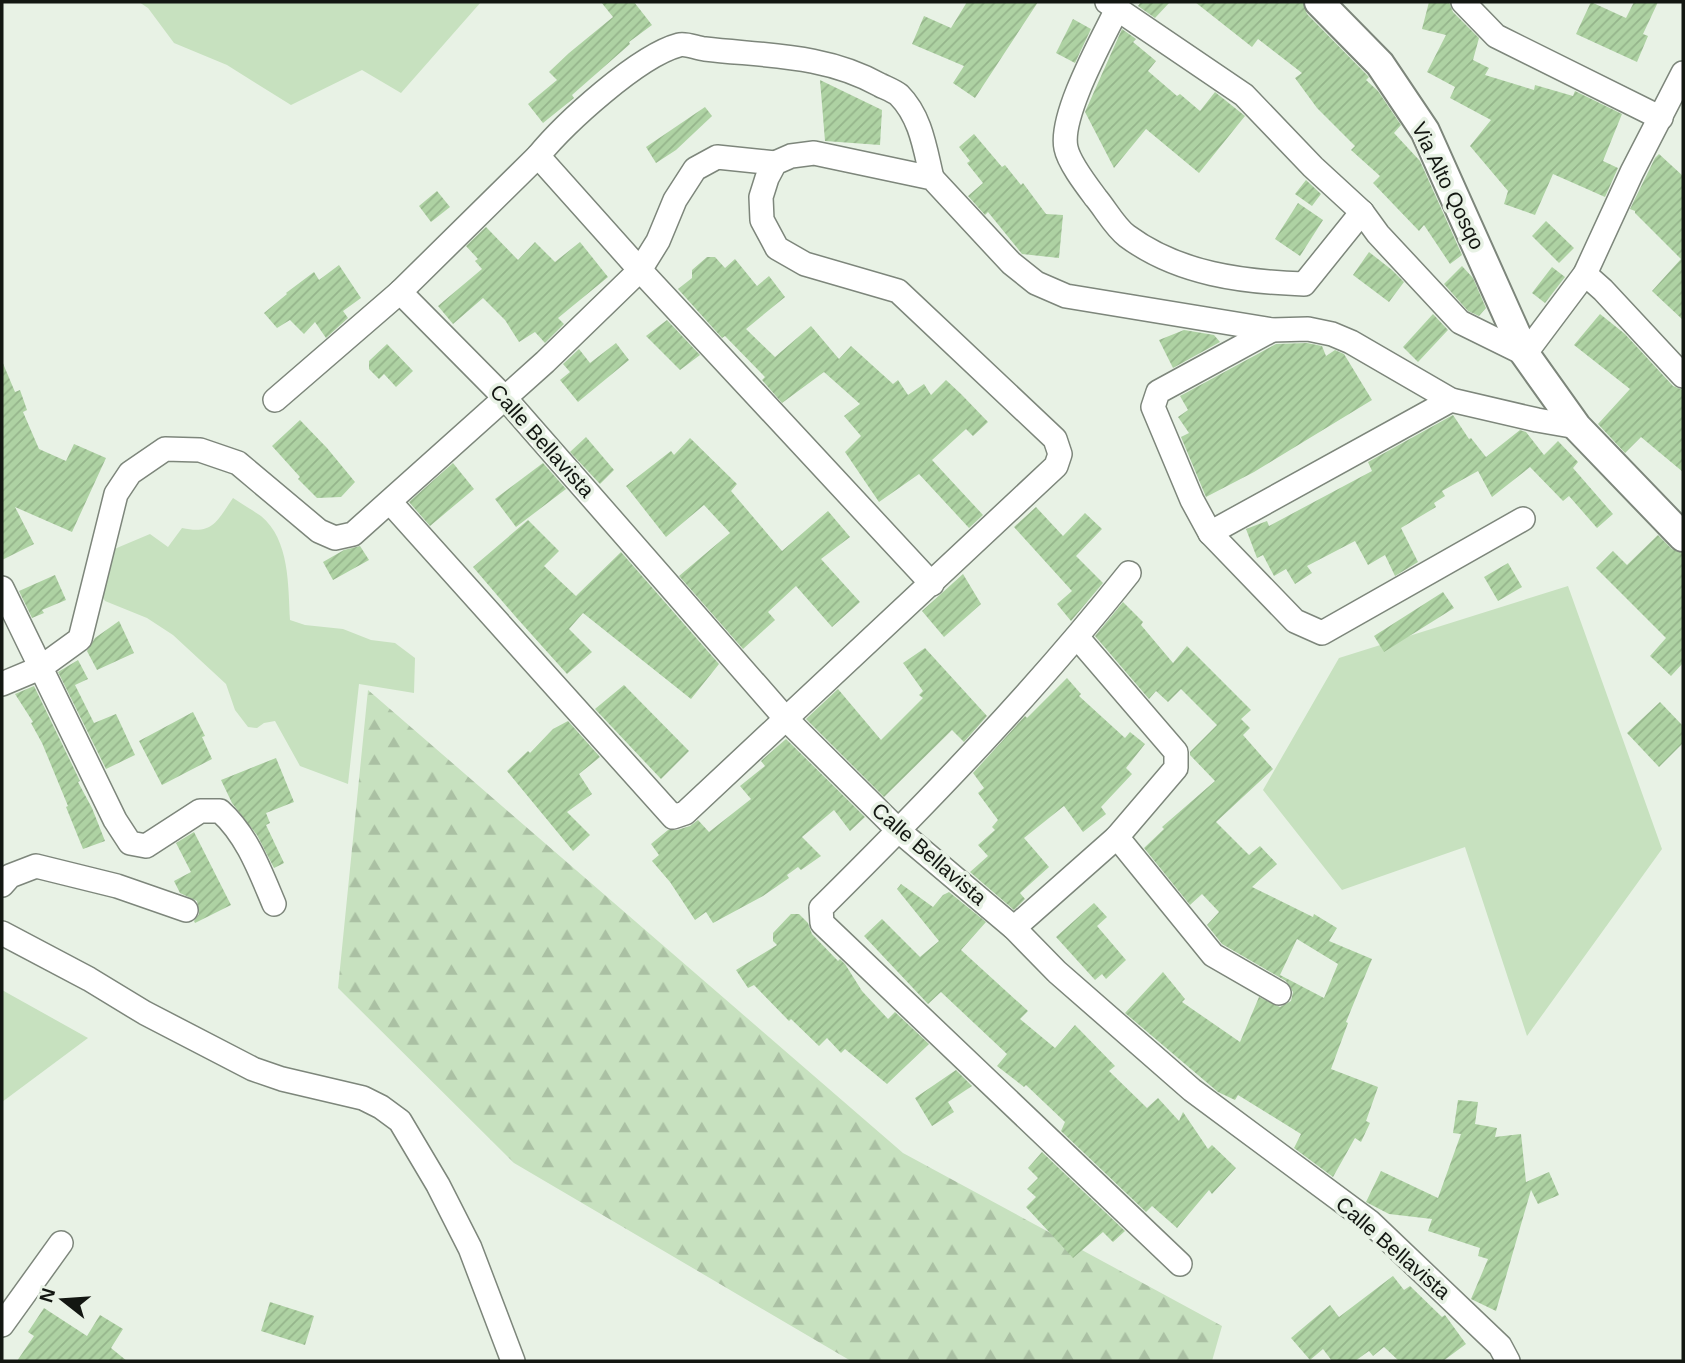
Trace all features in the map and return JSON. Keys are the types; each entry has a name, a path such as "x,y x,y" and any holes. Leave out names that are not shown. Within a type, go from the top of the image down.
{"street":[{"name":"Via Alto Qosqo","path":"1320,2 1380,64 1425,131 1525,354 1577,427 1683,537"},
{"path":"1463,2 1496,36 1661,118"},
{"path":"1362,212 1304,284 1228,278 1168,260 1125,235 1084,183 1066,149 1066,128 1074,102 1112,5 1244,95 1362,212 1378,234 1460,323 1525,354 1585,274 1632,172 1683,73"},
{"path":"275,400 400,292 538,156 555,135 620,79 647,60 681,44 808,60 864,76 898,94 918,123 932,178 1011,263 1036,283 1066,296 1272,330 1308,329 1332,334 1351,342 1451,400 1577,427"},
{"path":"2,684 40,668 80,639 116,494 130,473 165,449 200,450 238,463 319,531 335,538 353,534 505,398 640,270 658,241 675,200 695,169 717,157 775,163 791,156 814,153 932,178"},
{"path":"538,156 640,270 932,584"},
{"path":"390,502 661,807 673,817 685,813 1056,466 1060,454 1055,439 898,291 805,264 777,248 762,220 761,197 775,163"},
{"path":"1585,274 1683,376"},
{"name":"Calle Bellavista","path":"400,292 505,398 786,719 899,831 1014,928 1057,972 1192,1090 1370,1222 1500,1346 1508,1361"},
{"path":"1272,330 1158,392 1153,407 1192,500 1210,533 1295,621 1322,633 1523,519"},
{"path":"1210,533 1451,400"},
{"path":"1129,573 1077,637 899,831 821,908 822,923 1180,1264"},
{"path":"2,588 115,820 130,843 146,846 200,811 220,811 233,823 247,846 274,904"},
{"path":"1014,928 1117,837 1176,768 1176,752 1077,637"},
{"path":"1117,837 1213,955 1279,993"},
{"path":"2,886 10,876 36,866 117,886 186,910"},
{"path":"2,933 89,979 145,1013 253,1069 282,1079 363,1098 400,1121 438,1185 470,1248 513,1361"},
{"path":"2,1325 61,1243"}],"green space":[{"path":"139,2 481,2 401,93 362,70 291,105 227,65 174,43 148,8"},
{"path":"233,498 261,516 277,538 286,564 290,620 305,625 343,629 371,640 395,643 415,658 414,693 359,684 348,784 300,766 275,721 264,723 257,728 248,727 235,710 226,684 173,635 147,618 105,601 98,589 112,550 150,534 168,547 182,528 208,528"},
{"path":"1568,586 1662,849 1527,1036 1465,847 1342,890 1263,790 1339,658"},
{"path":"368,690 903,1153 1222,1326 1212,1361 851,1361 514,1163 338,988"},
{"path":"2,990 88,1038 2,1102"}],"building":[{"path":"601,2 634,2 652,25 629,42 630,44 572,95 574,98 543,123 528,104 557,80 549,72 613,17"},
{"path":"967,2 1038,2 975,98 953,83 964,66 912,44 924,16 951,28"},
{"path":"1141,2 1170,2 1155,18 1138,6"},
{"path":"1195,2 1303,2 1307,14 1369,77 1366,80 1378,91 1401,125 1394,133 1420,161 1462,255 1450,264 1424,225 1419,231 1373,183 1380,176 1351,150 1355,146 1317,108 1295,78 1302,73 1258,39 1252,47"},
{"path":"1429,2 1449,2 1453,12 1479,38 1473,60 1489,68 1485,75 1534,90 1535,85 1573,96 1575,91 1622,114 1603,161 1618,168 1605,197 1553,174 1535,215 1504,204 1508,191 1470,146 1491,120 1450,98 1455,87 1427,72 1446,35 1422,29"},
{"path":"1591,2 1626,18 1634,2 1658,2 1643,34 1648,36 1637,62 1576,34"},
{"path":"1073,19 1091,29 1075,63 1056,53"},
{"path":"1122,29 1136,39 1133,42 1156,61 1148,71 1177,96 1180,94 1200,111 1215,92 1245,116 1199,173 1146,129 1114,168 1085,112"},
{"path":"820,80 882,110 880,145 825,141"},
{"path":"705,107 712,116 676,150 656,163 646,147"},
{"path":"974,134 1002,167 1005,165 1021,185 1023,183 1046,214 1063,215 1059,258 1022,254 988,212 985,215 968,196 983,183 967,163 970,161 959,147"},
{"path":"1659,154 1683,176 1683,320 1652,291 1681,259 1630,209"},
{"path":"1306,180 1321,194 1312,206 1295,194"},
{"path":"437,191 450,207 431,222 419,206"},
{"path":"1298,203 1323,220 1300,256 1275,239"},
{"path":"1546,221 1574,248 1559,263 1532,236"},
{"path":"486,227 518,260 535,242 555,262 580,242 608,277 558,318 564,324 545,343 535,332 519,342 505,320 483,298 453,324 438,306 482,269 475,261 478,259 466,246"},
{"path":"1369,252 1404,282 1389,302 1353,275"},
{"path":"707,257 715,257 725,268 735,259 757,286 769,276 785,297 746,329 775,357 811,326 839,359 851,346 893,384 898,380 908,395 924,384 931,395 946,380 961,394 988,422 973,436 966,429 932,460 983,515 969,528 919,474 879,502 845,452 861,436 844,416 860,404 824,372 782,403 762,380 765,377 725,336 722,338 678,289 692,278 692,270"},
{"path":"339,265 361,298 343,311 348,318 326,338 315,322 304,334 290,320 277,328 264,313 314,272 319,280"},
{"path":"1462,266 1473,278 1486,308 1479,316 1468,311 1444,284"},
{"path":"1552,267 1565,277 1545,303 1532,293"},
{"path":"1433,314 1448,330 1418,362 1403,347"},
{"path":"1600,314 1625,334 1673,386 1683,390 1683,472 1641,437 1625,453 1598,424 1630,389 1574,345"},
{"path":"667,320 700,355 680,370 646,336"},
{"path":"1184,330 1214,335 1220,342 1173,368 1159,340"},
{"path":"616,343 629,360 578,402 560,380 570,372 563,364 579,349 590,363"},
{"path":"1307,343 1322,346 1326,356 1335,350 1344,354 1372,400 1254,472 1206,497 1181,437 1189,433 1178,417 1188,410 1180,396 1276,344"},
{"path":"387,344 413,371 396,387 384,374 379,379 369,369 369,361"},
{"path":"2,361 15,392 20,390 27,410 23,412 39,449 66,461 74,444 106,458 72,532 15,507 34,544 2,560"},
{"path":"1453,415 1469,439 1471,438 1486,457 1520,430 1526,432 1544,455 1558,441 1578,462 1573,468 1613,514 1597,528 1569,496 1563,501 1530,467 1492,497 1478,471 1442,491 1445,496 1434,503 1436,507 1401,528 1418,562 1395,576 1385,555 1368,565 1355,541 1307,566 1312,573 1295,584 1286,569 1274,576 1263,555 1257,558 1246,529 1267,521 1269,526 1372,471 1368,462"},
{"path":"300,420 355,482 341,497 317,498 272,446"},
{"path":"586,437 614,470 600,484 570,452"},
{"path":"690,438 737,484 731,491 782,551 828,511 850,537 821,559 860,602 832,627 796,586 768,612 775,620 743,649 679,576 730,533 704,505 666,537 626,486 671,451 674,455"},
{"path":"453,463 474,489 430,526 409,502"},
{"path":"543,463 566,489 516,527 495,499"},
{"path":"1036,507 1063,536 1085,513 1102,529 1076,556 1103,583 1071,621 1057,604 1072,591 1014,527"},
{"path":"528,520 559,551 544,566 576,596 621,552 719,664 691,699 583,613 569,629 592,652 567,674 473,567"},
{"path":"1658,535 1672,549 1683,553 1683,663 1671,676 1650,656 1666,638 1596,568 1613,551 1627,565"},
{"path":"360,546 369,560 333,580 323,562 344,550"},
{"path":"1508,563 1522,587 1498,601 1484,577"},
{"path":"963,574 981,604 944,637 922,611"},
{"path":"55,575 66,600 42,610 44,613 32,618 19,591"},
{"path":"1443,592 1454,608 1384,652 1374,636"},
{"path":"1123,602 1143,622 1141,625 1173,663 1187,646 1251,710 1241,719 1250,728 1243,735 1273,769 1216,822 1249,855 1260,846 1277,864 1252,887 1313,917 1314,914 1337,928 1329,941 1372,959 1346,1022 1348,1023 1331,1069 1378,1087 1366,1121 1370,1123 1361,1142 1355,1138 1333,1177 1294,1148 1301,1134 1238,1095 1235,1100 1218,1092 1125,1013 1163,972 1185,999 1182,1002 1240,1042 1259,997 1280,1007 1291,1001 1293,992 1286,981 1222,944 1207,925 1219,912 1202,894 1190,905 1144,848 1164,829 1162,827 1215,781 1190,752 1217,725 1181,689 1168,702 1156,691 1149,699 1095,636","holes":["1297,939 1338,964 1324,998 1280,975"]},
{"path":"119,621 134,653 97,670 87,651 95,638"},
{"path":"925,648 987,716 964,742 952,730 884,797 806,719 838,689 881,740 923,698 919,695 923,691 903,663"},
{"path":"78,660 88,679 75,685 94,723 116,714 135,755 106,769 58,672"},
{"path":"1067,678 1081,694 1079,696 1125,738 1130,732 1145,744 1126,768 1132,774 1101,807 1106,814 1083,832 1064,806 1024,838 1049,867 1020,893 1025,899 1014,910 970,872 988,856 978,845 995,830 992,827 998,820 978,793 984,788 973,773 1025,716 1027,718"},
{"path":"624,685 689,751 661,779 595,709"},
{"path":"34,686 80,781 78,782 105,841 83,849 42,743 31,723 33,722 15,694"},
{"path":"1660,702 1683,726 1683,743 1659,767 1627,733"},
{"path":"193,712 205,736 202,737 212,759 162,785 139,741"},
{"path":"568,721 600,757 579,774 592,794 567,812 590,835 573,851 507,771 528,751 530,753 553,729"},
{"path":"786,739 865,817 850,831 834,810 802,837 821,856 801,870 798,867 787,875 789,878 763,896 713,923 706,912 695,920 670,882 652,861 659,855 651,844 668,830 690,826 698,820 709,832 751,799 740,786 765,766 761,761"},
{"path":"276,758 294,802 266,813 270,823 266,825 284,863 274,868 257,835 232,803 221,780"},
{"path":"194,832 231,905 195,923 199,914 197,901 180,893 174,881 191,872 176,843"},
{"path":"901,884 933,907 949,892 986,922 961,950 1028,1011 1020,1019 1055,1048 1075,1025 1115,1066 1109,1071 1147,1108 1158,1098 1179,1121 1183,1112 1208,1149 1212,1145 1236,1168 1212,1194 1209,1190 1177,1228 1152,1206 1146,1212 1061,1131 1065,1122 1026,1085 1024,1087 997,1066 1007,1054 941,992 928,1004 864,936 882,919 920,957 939,941 897,889"},
{"path":"1094,903 1107,917 1097,926 1126,960 1106,979 1102,974 1095,980 1056,937"},
{"path":"791,914 799,914 808,923 812,934 838,961 840,959 845,964 862,991 888,1019 895,1012 929,1044 887,1084 845,1049 841,1053 827,1038 819,1046 791,1019 789,1021 754,985 748,988 736,970 777,945 773,941 773,933"},
{"path":"956,1070 972,1086 948,1102 954,1112 932,1126 915,1098"},
{"path":"1458,1100 1478,1102 1475,1124 1497,1128 1495,1137 1521,1134 1526,1182 1549,1172 1559,1195 1538,1204 1531,1190 1496,1311 1471,1299 1488,1259 1478,1256 1480,1248 1428,1231 1432,1219 1389,1214 1366,1202 1381,1171 1438,1198 1461,1134 1453,1133"},
{"path":"1042,1152 1125,1231 1113,1242 1103,1232 1073,1258 1026,1207 1036,1197 1027,1189 1038,1178 1028,1168"},
{"path":"1393,1276 1404,1290 1410,1286 1442,1317 1445,1315 1466,1344 1443,1361 1399,1361 1384,1347 1373,1356 1369,1351 1355,1361 1332,1361 1323,1349 1310,1360 1291,1338 1330,1305 1339,1317"},
{"path":"270,1302 314,1316 305,1345 261,1331"},
{"path":"44,1308 87,1336 100,1315 123,1329 111,1348 127,1361 17,1361 34,1336 28,1332"}]}
